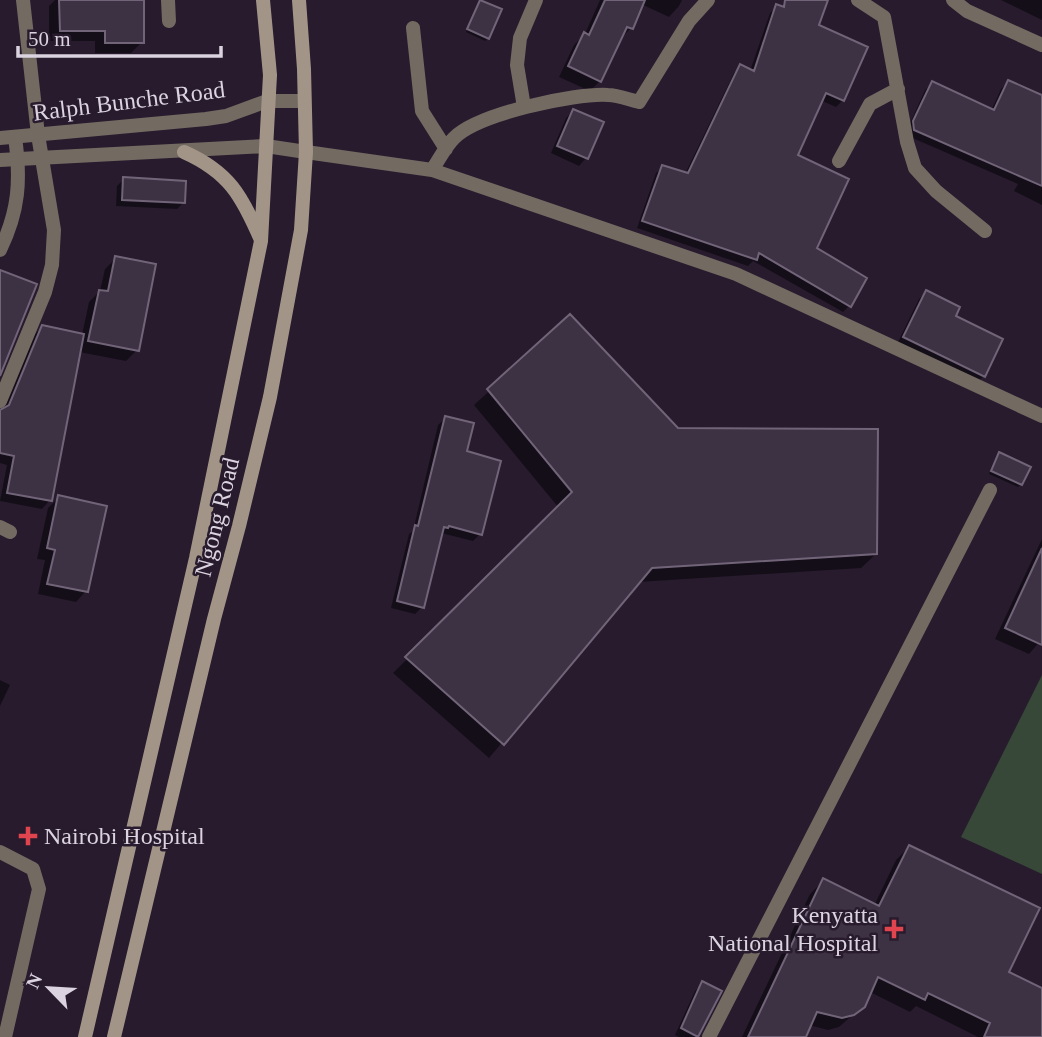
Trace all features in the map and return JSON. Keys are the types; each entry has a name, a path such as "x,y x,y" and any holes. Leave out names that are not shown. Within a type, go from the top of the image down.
{"main road":[{"name":"Ngong Road","path":"85,1037 196,558 261,241 270,75 262,0"},
{"name":"Ngong Road","path":"114,1037 210,633 270,397 301,230 306,152 299,0"},
{"path":"184,152 223,174 240,196 261,241"}],"street":[{"path":"0,401 45,292 52,265 54,230 38,135 23,0"},
{"path":"167,0 169,21"},
{"path":"524,107 517,65 520,38 536,0"},
{"path":"432,170 454,138 477,124 524,107 608,94 639,102 689,21 708,0"},
{"path":"858,0 884,17 907,142 915,169 936,191 985,231"},
{"path":"953,0 967,11 1042,45"},
{"path":"413,28 422,111 446,149"},
{"path":"838,161 870,104 898,89"},
{"name":"Ralph Bunche Road","path":"0,138 206,119 226,116 267,101 303,101"},
{"path":"0,250 12,226 18,200 15,137"},
{"name":"Ralph Bunche Road","path":"0,160 266,146 432,170 736,274 1042,416"},
{"path":"709,1037 990,490"},
{"path":"0,852 33,869 39,889 5,1037"}],"green space":[{"path":"1042,675 1042,874 961,837"}],"building":[{"path":"59,0 144,0 144,43 105,43 105,31 60,31"},
{"path":"480,0 502,9 489,39 467,29"},
{"path":"605,0 645,0 633,29 627,27 601,82 568,66 584,32 589,35"},
{"path":"785,0 828,0 819,25 868,47 844,101 826,93 798,155 849,179 817,248 867,278 851,307 759,253 757,260 642,221 662,165 688,173 740,64 754,71 776,4 784,7"},
{"path":"1008,80 1042,95 1042,186 914,130 913,121 932,81 994,110"},
{"path":"573,109 604,122 588,159 557,146"},
{"path":"123,177 186,181 185,203 122,200"},
{"path":"115,256 156,264 139,351 88,341 99,290 108,291"},
{"path":"0,270 37,284 0,376"},
{"path":"926,290 960,307 956,316 1003,339 985,377 903,337"},
{"path":"570,314 678,428 878,429 877,554 652,568 504,745 405,657 572,492 487,389"},
{"path":"42,325 84,334 52,501 7,493 14,456 0,453 0,410 9,405"},
{"path":"445,416 474,423 467,451 501,461 482,535 444,527 424,608 397,601"},
{"path":"999,452 1031,467 1022,485 991,471"},
{"path":"58,495 107,506 88,592 47,584 55,550 47,548"},
{"path":"1042,548 1042,645 1005,628"},
{"path":"909,845 1040,908 1009,972 1042,988 1042,1037 984,1037 990,1023 928,993 925,1000 878,977 865,1007 854,1015 842,1018 817,1012 806,1037 748,1037 823,878 879,906"},
{"path":"702,981 722,991 698,1037 681,1028"}],"place":[{"name":"Nairobi Hospital","path":"28,836"},
{"name":"Kenyatta National Hospital","path":"894,929"}]}
